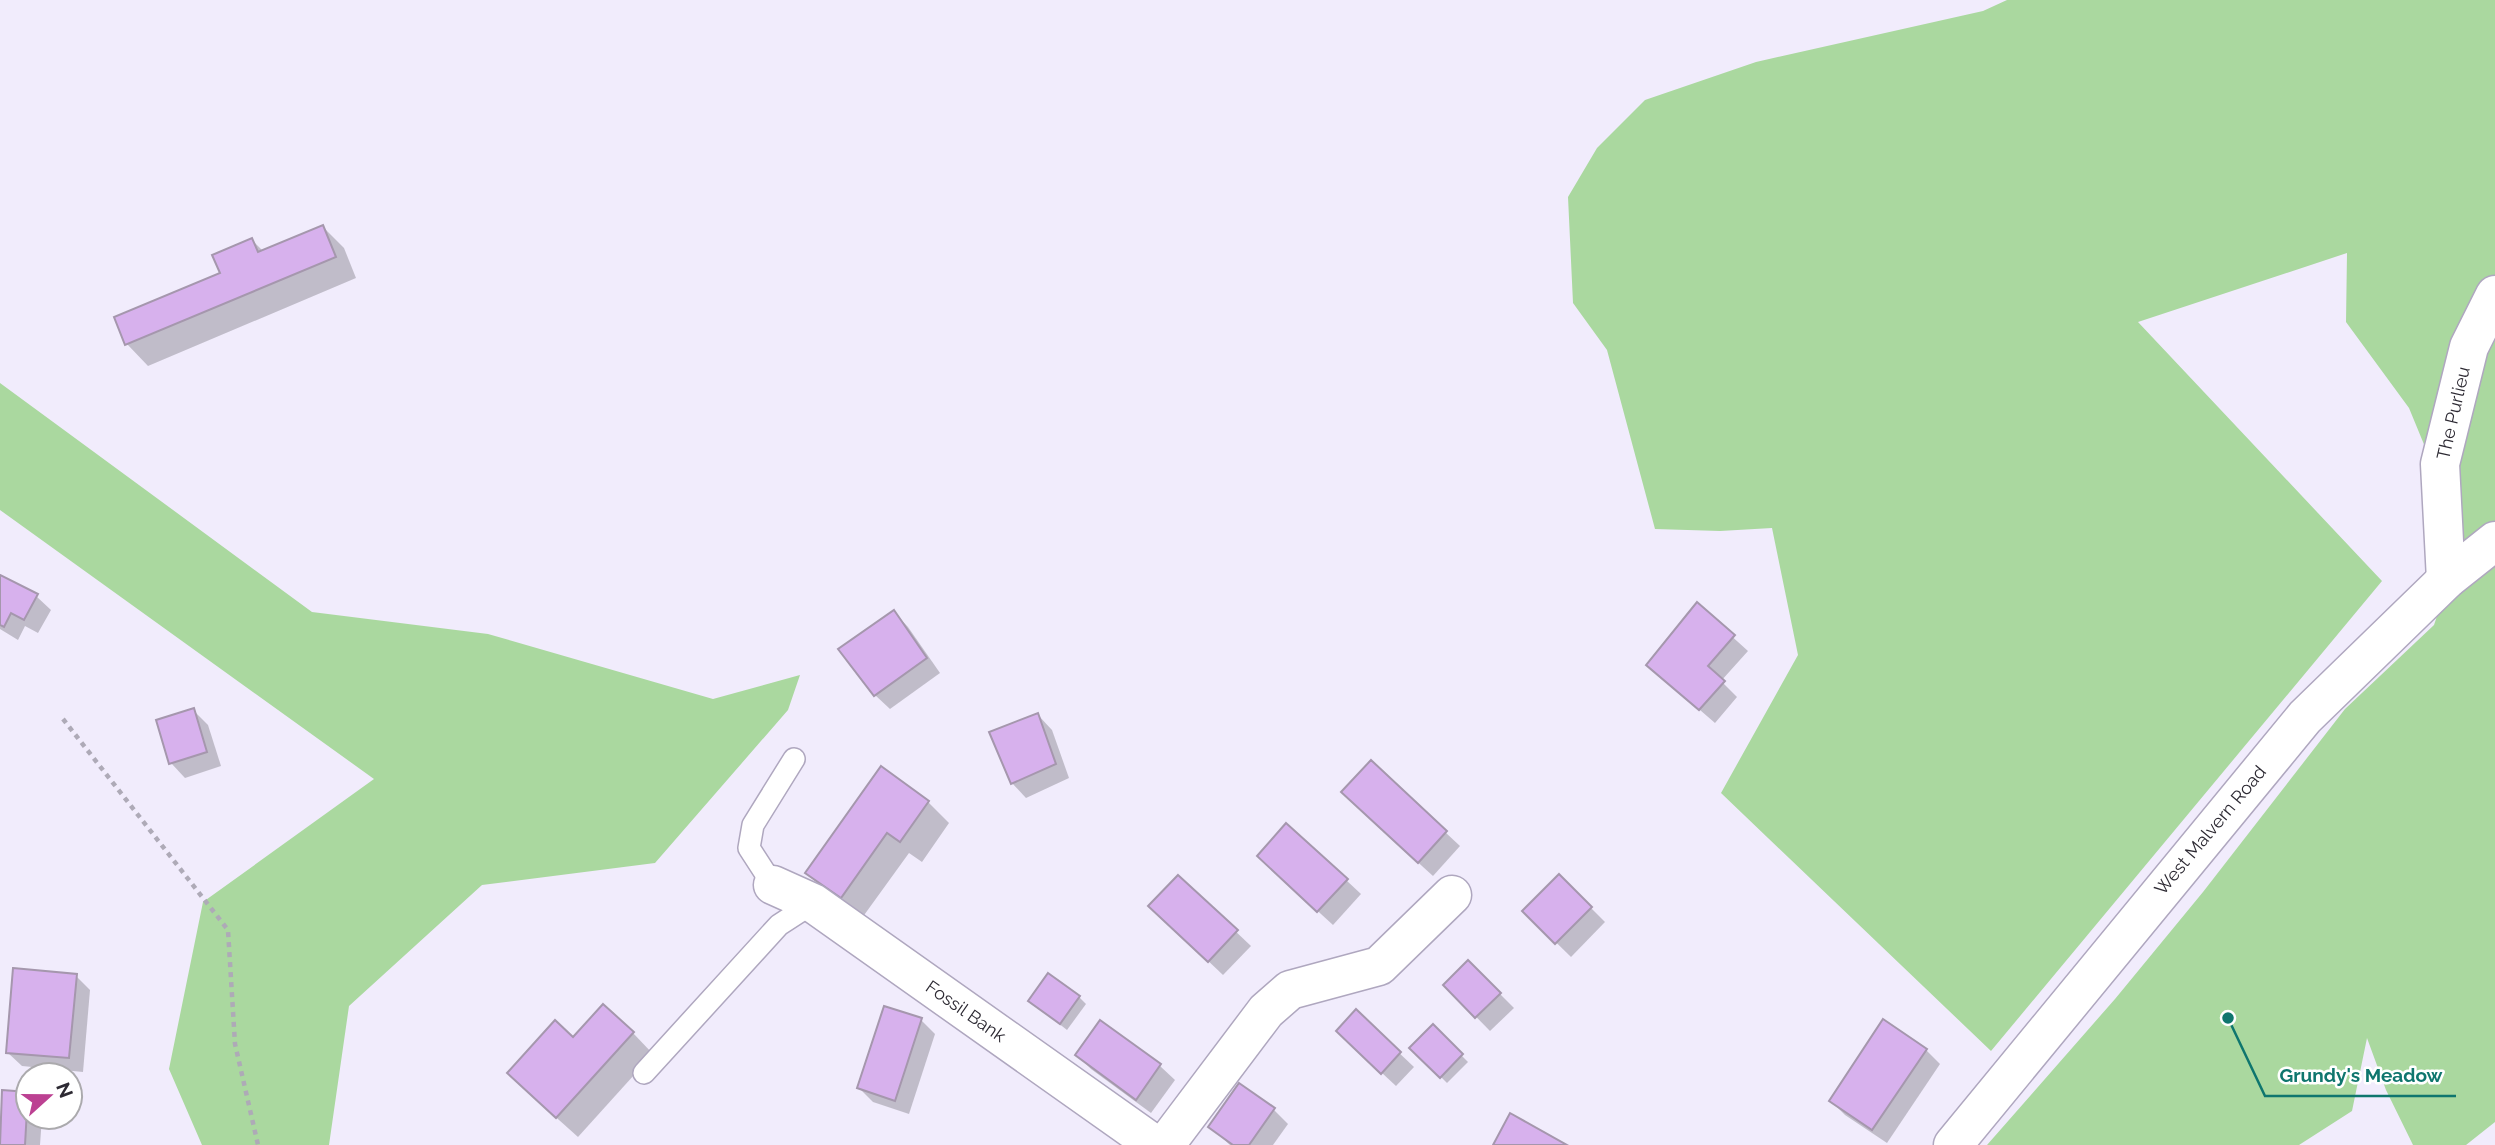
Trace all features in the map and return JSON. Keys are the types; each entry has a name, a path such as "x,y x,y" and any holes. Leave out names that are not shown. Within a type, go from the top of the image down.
{"street":[{"name":"The Purlieu","path":"2446,580 2440,464 2469,347 2495,295"},
{"name":"West Malvern Road","path":"1953,1145 2305,717 2446,580 2495,541"},
{"name":"Fossil Bank","path":"773,885 813,903 1155,1145"},
{"path":"1165,1145 1266,1012 1290,990 1379,966 1452,895"}],"lane":[{"path":"773,885 749,848 753,825 794,760"},
{"path":"643,1073 779,925 813,903"}],"path":[{"path":"63,719 228,930 235,1044 258,1145"}],"green space":[{"path":"2007,0 2495,0 2495,1122 2466,1145 2413,1145 2386,1090 2367,1038 2352,1111 2299,1145 1987,1145 2115,999 2203,892 2345,709 2434,625 2463,539 2409,408 2346,322 2347,253 2138,322 2382,581 1991,1051 1721,793 1798,655 1772,528 1720,531 1655,529 1607,350 1573,303 1568,197 1597,148 1645,100 1756,62 1983,11"},
{"path":"0,383 312,612 488,634 713,699 800,675 788,710 655,863 482,885 349,1006 329,1145 202,1145 169,1069 203,902 374,779 0,510"}],"building":[{"path":"323,225 336,257 125,345 114,317 220,273 212,255 252,238 258,252"},
{"path":"0,575 38,594 24,620 11,613 4,627 0,625"},
{"path":"1697,602 1735,635 1708,666 1725,681 1699,710 1646,665"},
{"path":"894,610 927,658 874,696 838,649"},
{"path":"194,708 207,752 169,764 156,720"},
{"path":"1038,713 1056,764 1011,784 989,732"},
{"path":"1371,760 1447,831 1418,863 1341,792"},
{"path":"881,766 929,801 900,842 887,833 841,898 805,873"},
{"path":"1286,823 1348,879 1317,912 1257,856"},
{"path":"1559,874 1592,907 1555,944 1522,911"},
{"path":"1178,875 1238,930 1208,962 1148,906"},
{"path":"1468,960 1501,993 1475,1018 1443,985"},
{"path":"13,968 77,974 69,1058 6,1053"},
{"path":"1048,973 1080,996 1060,1024 1028,1001"},
{"path":"603,1004 634,1032 556,1118 507,1073 555,1020 573,1037"},
{"path":"884,1006 922,1018 895,1101 857,1088"},
{"path":"1356,1009 1401,1052 1381,1074 1336,1031"},
{"path":"1883,1019 1927,1049 1872,1130 1829,1101"},
{"path":"1100,1020 1161,1064 1136,1100 1075,1055"},
{"path":"1433,1024 1463,1054 1440,1078 1409,1048"},
{"path":"1239,1083 1275,1108 1249,1145 1233,1145 1208,1127"},
{"path":"2,1090 14,1091 14,1131 26,1131 25,1145 0,1145"},
{"path":"1510,1113 1567,1145 1493,1145"}],"place":[{"name":"Grundy's Meadow","path":"2228,1018"}]}
